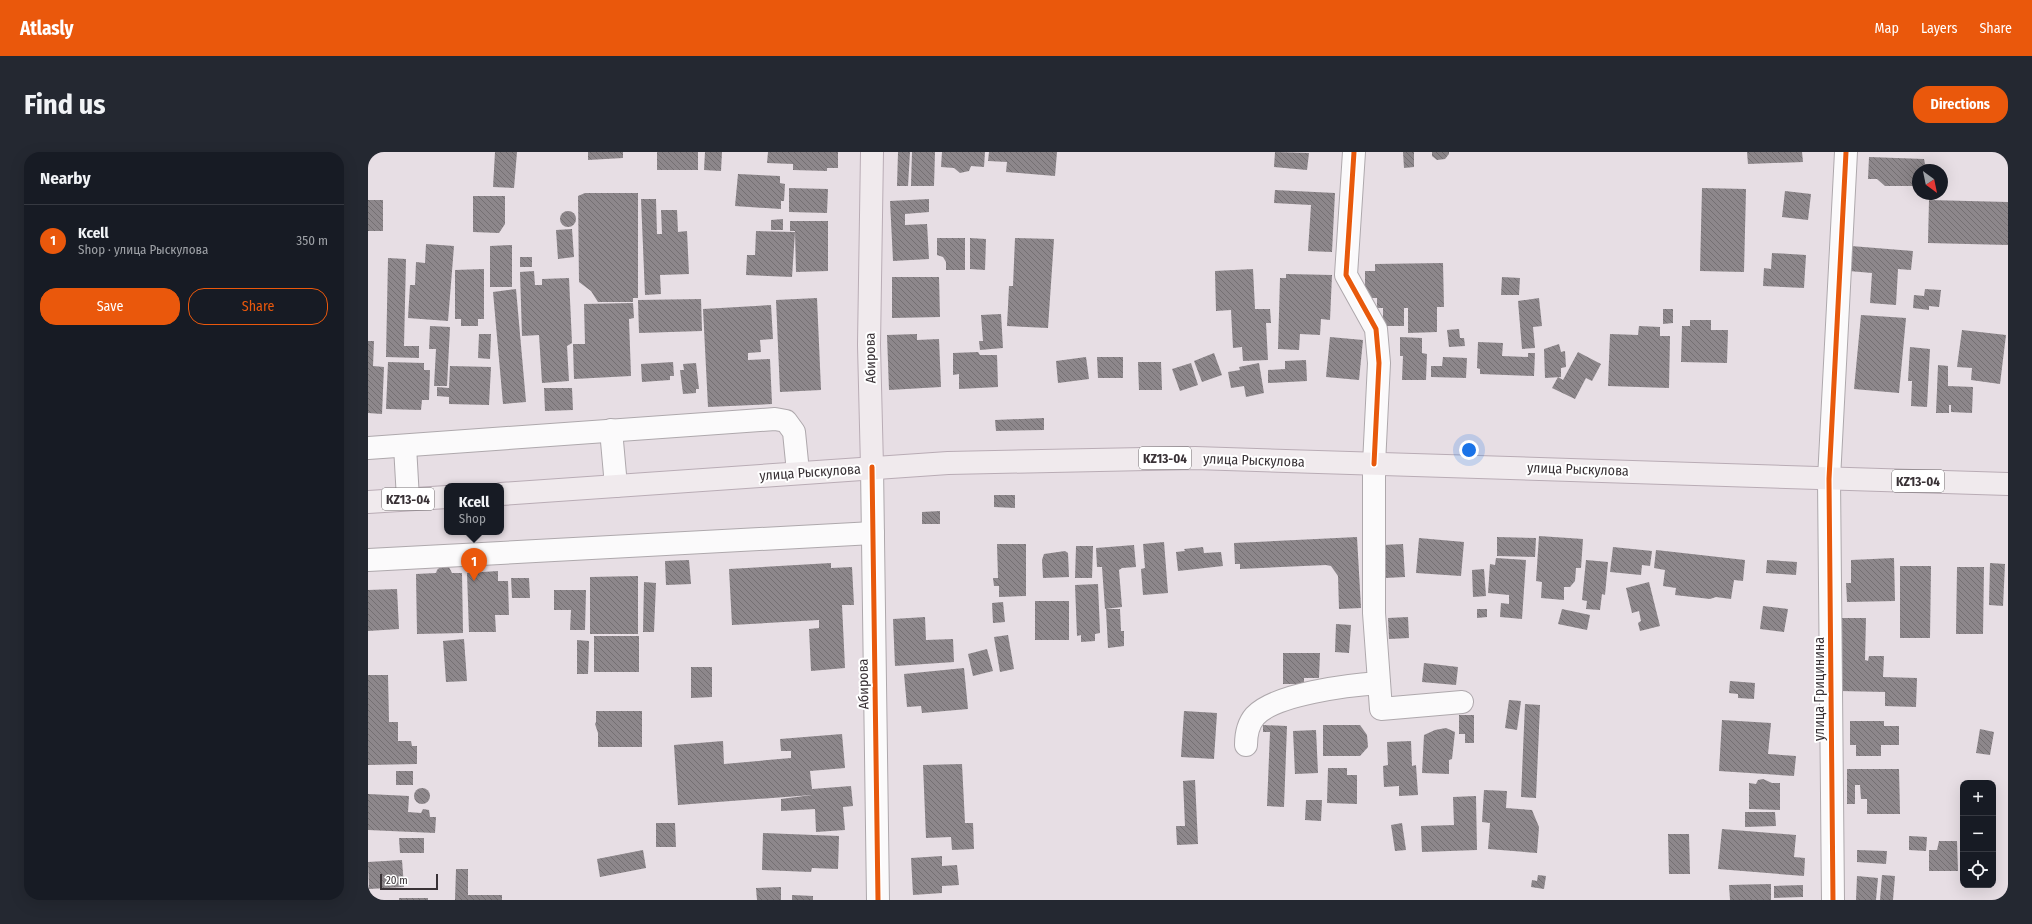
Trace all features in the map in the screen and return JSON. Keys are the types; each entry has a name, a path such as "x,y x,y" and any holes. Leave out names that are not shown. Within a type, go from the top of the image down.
{"main road":[{"name":"Абирова","path":"872,152 869,345 872,467"},
{"name":"улица Рыскулова","path":"504,494 798,472 948,463 1195,458 1618,470 1829,479 2008,484"},
{"name":"KZ13-04","path":"368,502 444,497"}],"street":[{"path":"1354,152 1346,275 1376,328 1379,362 1374,464 1374,613 1381,709 1462,702"},
{"name":"улица Грицинина","path":"1833,900 1829,479 1846,152"},
{"path":"368,448 756,419 786,421 794,432 798,472"},
{"path":"611,430 616,486"},
{"path":"405,446 408,499"},
{"name":"Абирова","path":"872,467 878,900"},
{"path":"368,560 873,533"},
{"path":"1246,745 1246,734 1254,717 1266,707 1322,689 1379,682"}],"building":[{"path":"495,152 517,152 514,188 493,187"},
{"path":"588,152 623,152 623,158 588,160"},
{"path":"657,152 698,152 698,170 657,170"},
{"path":"705,152 722,152 721,171 704,170"},
{"path":"768,152 838,152 838,168 827,168 827,171 793,170 793,164 767,163"},
{"path":"898,152 910,152 908,186 897,186"},
{"path":"912,152 935,152 934,186 911,186"},
{"path":"942,152 985,152 984,167 971,166 969,171 960,173 954,168 941,167"},
{"path":"989,152 1057,152 1055,176 1006,172 1007,162 988,161"},
{"path":"1275,152 1309,153 1307,170 1274,167"},
{"path":"1403,152 1414,152 1414,167 1404,168"},
{"path":"1432,152 1449,152 1449,154 1445,159 1437,160 1432,156"},
{"path":"1747,152 1802,152 1803,162 1748,164"},
{"path":"1869,157 1924,159 1925,164 1912,164 1912,186 1885,186 1877,179 1868,179"},
{"path":"738,174 780,176 780,183 785,184 784,201 781,201 781,209 735,206"},
{"path":"789,188 828,189 827,213 789,212"},
{"path":"1702,188 1746,189 1744,272 1700,271"},
{"path":"1275,190 1335,193 1332,252 1308,251 1311,205 1274,203"},
{"path":"1785,191 1811,194 1808,220 1782,217"},
{"path":"585,193 638,193 638,298 633,298 633,302 598,302 591,291 579,282 578,196"},
{"path":"473,196 505,196 505,224 499,233 473,232"},
{"path":"641,199 656,199 657,234 662,234 661,210 677,210 678,232 687,231 689,274 660,275 661,294 645,295"},
{"path":"929,199 929,212 905,214 905,225 927,224 929,259 893,261 890,201"},
{"path":"368,200 383,200 383,231 368,231"},
{"path":"1929,200 2008,202 2008,245 1928,243"},
{"path":"568,211 575,216 576,219 571,226 568,227 561,222 560,219 565,212"},
{"path":"783,219 783,230 771,230 771,220"},
{"path":"790,221 828,221 828,271 796,272 795,231 790,231"},
{"path":"572,229 574,257 558,259 556,230"},
{"path":"756,231 795,232 792,277 746,275 747,255 755,255"},
{"path":"937,238 965,238 965,270 946,270 946,262 943,257 937,255"},
{"path":"970,238 986,239 985,270 970,269"},
{"path":"1015,238 1054,239 1048,328 1007,326 1009,286 1013,286"},
{"path":"426,244 454,246 448,321 408,318 410,285 415,285 416,262 425,263"},
{"path":"512,245 512,287 490,287 490,246"},
{"path":"1851,246 1913,251 1911,270 1898,269 1896,305 1870,303 1872,273 1849,271"},
{"path":"1772,253 1806,255 1804,288 1763,286 1764,268 1771,269"},
{"path":"520,257 532,257 532,267 520,267"},
{"path":"388,258 406,259 404,346 419,346 419,358 386,357"},
{"path":"1443,263 1444,307 1437,307 1437,332 1408,333 1408,308 1404,308 1404,326 1383,326 1383,308 1377,308 1377,298 1365,298 1365,271 1375,271 1375,264"},
{"path":"484,269 484,319 478,319 478,326 461,326 461,319 455,319 455,270"},
{"path":"1253,269 1255,309 1270,309 1271,323 1266,323 1268,360 1243,361 1242,347 1233,348 1231,310 1216,311 1215,271"},
{"path":"534,271 535,285 542,285 542,279 569,278 572,343 567,346 569,381 542,383 539,335 522,336 520,272"},
{"path":"1286,274 1332,275 1330,320 1321,319 1320,335 1300,334 1299,350 1278,349 1280,278 1286,278"},
{"path":"892,277 939,277 940,317 892,318"},
{"path":"1502,277 1520,278 1519,295 1501,295"},
{"path":"516,289 526,402 503,404 493,292"},
{"path":"1925,289 1941,290 1939,307 1929,306 1929,310 1913,308 1914,295 1924,296"},
{"path":"817,298 821,390 780,392 776,300"},
{"path":"1539,298 1542,326 1533,327 1535,348 1522,349 1518,301"},
{"path":"701,299 702,331 639,333 638,300"},
{"path":"633,303 634,318 629,319 631,376 574,379 573,344 585,344 584,304"},
{"path":"771,305 773,339 760,340 761,352 748,353 748,360 770,359 772,404 708,407 703,309"},
{"path":"1663,309 1673,309 1673,323 1663,324"},
{"path":"1001,314 1003,348 980,350 979,341 983,341 981,315"},
{"path":"1861,315 1906,318 1899,393 1854,389"},
{"path":"1690,320 1711,320 1711,330 1728,330 1727,363 1681,362 1682,326 1690,326"},
{"path":"430,326 450,327 447,386 434,386 436,349 429,349"},
{"path":"1639,326 1660,327 1660,336 1670,336 1669,388 1608,386 1610,334 1638,335"},
{"path":"1459,329 1460,338 1464,338 1465,346 1449,347 1447,330"},
{"path":"1962,330 2006,335 2000,384 1971,380 1972,368 1957,367"},
{"path":"479,334 491,334 490,359 478,358"},
{"path":"917,334 917,340 939,339 941,387 889,390 887,335"},
{"path":"1330,337 1363,340 1359,380 1326,377"},
{"path":"1400,337 1422,338 1422,353 1427,354 1426,380 1402,380 1403,356 1400,356"},
{"path":"368,341 374,341 373,366 384,367 382,414 368,413"},
{"path":"1478,342 1503,343 1502,356 1528,357 1528,353 1535,353 1534,376 1480,374 1480,369 1477,368"},
{"path":"1559,344 1561,352 1565,351 1566,367 1561,368 1561,377 1545,378 1544,349"},
{"path":"1910,347 1930,349 1927,407 1911,406 1912,381 1908,381"},
{"path":"978,352 980,355 997,355 998,387 959,389 959,374 953,375 953,353"},
{"path":"1578,352 1601,364 1592,381 1586,378 1575,399 1552,388 1558,377 1563,380"},
{"path":"1214,353 1222,375 1202,382 1194,361"},
{"path":"1086,357 1089,379 1058,383 1056,361"},
{"path":"1097,357 1123,357 1123,378 1098,378"},
{"path":"1443,357 1467,358 1466,378 1431,377 1431,366 1442,366"},
{"path":"1306,360 1307,381 1268,383 1268,370 1285,369 1285,361"},
{"path":"388,362 424,363 424,370 430,370 429,400 422,400 421,410 386,409"},
{"path":"673,362 674,376 670,376 670,380 642,382 641,364"},
{"path":"1138,362 1161,362 1162,390 1139,390"},
{"path":"696,363 699,389 696,389 696,393 683,394 680,370 684,370 683,364"},
{"path":"1191,363 1198,385 1180,391 1172,369"},
{"path":"1259,363 1264,393 1246,397 1244,386 1231,388 1228,372 1240,370 1239,367"},
{"path":"1938,365 1948,366 1948,386 1973,387 1972,413 1951,412 1951,405 1949,405 1949,413 1936,413"},
{"path":"450,366 491,367 489,405 449,404 449,397 437,396 437,387 449,388"},
{"path":"544,388 572,388 573,410 545,411"},
{"path":"1044,418 1044,430 996,431 995,420"},
{"path":"994,495 1015,495 1015,508 994,507"},
{"path":"940,511 940,524 922,524 922,512"},
{"path":"1539,536 1583,539 1581,568 1576,568 1575,581 1570,587 1564,587 1564,600 1541,598 1542,582 1536,581"},
{"path":"1357,537 1361,608 1339,609 1338,576 1331,566 1240,569 1240,564 1235,564 1234,543"},
{"path":"1497,537 1536,538 1535,557 1497,556"},
{"path":"1419,538 1464,542 1461,576 1416,573"},
{"path":"1164,542 1168,593 1143,595 1141,569 1145,568 1143,544"},
{"path":"997,544 1026,544 1026,596 999,597 999,586 994,586 993,578 998,578"},
{"path":"1403,544 1405,577 1385,578 1383,545"},
{"path":"1134,545 1136,567 1122,568 1119,570 1122,607 1105,609 1102,567 1097,567 1096,548"},
{"path":"1076,546 1093,546 1092,578 1075,578"},
{"path":"1203,547 1204,553 1221,552 1223,566 1178,571 1176,552 1185,551 1184,549"},
{"path":"1613,547 1652,551 1650,566 1642,565 1641,575 1610,572"},
{"path":"1656,550 1745,560 1743,581 1734,580 1731,599 1716,597 1710,599 1675,595 1676,588 1663,586 1665,570 1654,568"},
{"path":"1065,551 1068,553 1069,577 1043,578 1042,560 1044,554"},
{"path":"1496,558 1526,560 1522,619 1500,617 1501,603 1509,604 1509,595 1488,593 1490,564 1495,565"},
{"path":"1894,558 1895,601 1847,602 1846,583 1851,583 1851,560"},
{"path":"689,560 691,584 666,585 665,561"},
{"path":"1586,560 1608,562 1605,595 1602,594 1600,610 1586,609 1587,601 1582,600"},
{"path":"1767,560 1797,562 1796,575 1766,573"},
{"path":"831,563 831,568 852,567 854,605 842,605 845,668 811,671 809,629 819,628 819,620 732,625 729,569"},
{"path":"1990,563 2005,564 2003,606 1989,605"},
{"path":"1900,566 1931,566 1930,638 1900,638"},
{"path":"440,567 449,567 452,573 462,573 463,633 417,634 416,574 436,573"},
{"path":"1957,567 1984,567 1983,634 1956,634"},
{"path":"1484,569 1486,596 1473,597 1472,570"},
{"path":"498,571 498,581 508,581 509,615 495,615 496,632 469,632 467,573"},
{"path":"638,576 638,634 590,634 590,577"},
{"path":"511,578 529,578 530,598 512,598"},
{"path":"644,582 656,583 654,632 643,632"},
{"path":"1649,582 1660,626 1640,631 1638,623 1641,621 1639,611 1632,613 1626,588"},
{"path":"1098,584 1100,633 1095,634 1095,641 1081,642 1081,635 1077,636 1075,585"},
{"path":"397,589 399,629 368,631 368,590"},
{"path":"554,590 586,590 585,630 570,630 571,610 554,610"},
{"path":"1035,601 1069,601 1069,640 1035,640"},
{"path":"1003,602 1005,622 993,623 992,603"},
{"path":"1763,606 1788,609 1784,632 1760,629"},
{"path":"1106,609 1120,609 1121,631 1124,631 1124,646 1108,648"},
{"path":"1477,609 1487,609 1487,617 1477,618"},
{"path":"1562,609 1590,615 1587,630 1558,624"},
{"path":"925,617 926,640 953,639 954,662 895,666 893,619"},
{"path":"1408,617 1409,638 1389,639 1388,618"},
{"path":"1842,618 1866,618 1865,660 1868,661 1869,656 1884,656 1883,677 1917,678 1916,707 1885,706 1885,692 1840,691"},
{"path":"1336,624 1351,625 1349,653 1335,652"},
{"path":"1008,635 1014,669 1000,672 994,637"},
{"path":"594,636 639,636 639,672 594,672"},
{"path":"464,639 467,681 446,682 443,641"},
{"path":"577,640 589,641 588,674 577,674"},
{"path":"987,649 993,671 973,676 968,654"},
{"path":"1283,653 1320,653 1319,678 1304,678 1304,684 1283,684"},
{"path":"1424,663 1458,667 1456,685 1422,682"},
{"path":"691,667 712,667 712,697 691,698"},
{"path":"964,668 968,709 922,713 921,706 907,707 904,674"},
{"path":"368,675 388,675 389,722 398,722 398,741 411,741 412,746 417,746 417,764 368,765"},
{"path":"1730,681 1755,683 1754,699 1738,698 1738,694 1729,693"},
{"path":"1509,700 1521,701 1517,730 1505,728"},
{"path":"1525,704 1540,705 1536,798 1521,797"},
{"path":"596,711 642,711 642,747 598,747 598,733 595,724"},
{"path":"1184,711 1217,713 1214,759 1181,757"},
{"path":"1459,715 1474,715 1474,743 1465,743 1465,734 1459,734"},
{"path":"1722,720 1771,723 1768,754 1796,756 1794,776 1719,771"},
{"path":"1850,721 1884,721 1884,726 1899,726 1899,745 1881,745 1881,756 1856,756 1856,745 1850,745"},
{"path":"1263,725 1287,726 1284,807 1267,806 1270,732 1263,732"},
{"path":"1323,725 1360,725 1367,735 1368,747 1360,756 1323,756"},
{"path":"1446,728 1455,732 1452,759 1449,760 1449,774 1422,773 1424,735 1435,730"},
{"path":"1980,729 1994,732 1990,755 1976,753"},
{"path":"1316,730 1318,773 1295,774 1293,731"},
{"path":"842,734 845,768 810,771 812,789 851,786 853,806 843,807 845,830 816,832 815,809 781,811 781,799 812,795 678,805 674,745 723,741 724,764 791,758 791,751 781,751 780,739"},
{"path":"1411,741 1412,766 1416,765 1418,795 1399,796 1399,786 1384,787 1383,766 1388,765 1387,742"},
{"path":"962,764 965,823 973,823 974,849 952,850 951,837 926,838 923,765"},
{"path":"1328,768 1347,768 1347,775 1357,775 1357,804 1327,803"},
{"path":"1847,769 1899,769 1900,814 1867,814 1867,799 1861,799 1860,785 1855,785 1855,804 1847,804"},
{"path":"396,771 413,771 413,785 396,785"},
{"path":"1763,779 1772,783 1780,783 1780,810 1749,809 1749,783 1756,784 1758,780"},
{"path":"1195,780 1198,844 1177,845 1176,826 1185,826 1183,781"},
{"path":"419,788 425,788 430,793 428,802 425,804 419,804 414,799 414,793"},
{"path":"1484,790 1507,791 1506,808 1532,810 1539,827 1537,853 1488,849 1490,823 1482,822"},
{"path":"368,794 409,796 408,812 421,813 423,809 429,810 430,817 436,817 435,833 368,830"},
{"path":"1476,796 1477,850 1422,852 1421,826 1454,825 1453,797"},
{"path":"1306,800 1322,800 1321,821 1305,820"},
{"path":"1745,812 1775,812 1776,826 1745,827"},
{"path":"656,823 675,823 676,847 656,847"},
{"path":"1402,823 1406,850 1395,851 1391,825"},
{"path":"1722,829 1796,835 1794,857 1805,858 1804,876 1718,869"},
{"path":"763,833 839,836 838,869 812,868 811,872 762,870"},
{"path":"1668,834 1689,834 1690,874 1669,874"},
{"path":"1909,836 1927,837 1926,851 1909,850"},
{"path":"399,838 424,838 424,853 400,853"},
{"path":"1939,841 1957,841 1958,871 1929,871 1929,850 1937,850"},
{"path":"643,850 646,868 600,877 597,859"},
{"path":"1857,850 1887,851 1886,864 1857,862"},
{"path":"942,856 942,866 957,865 959,885 942,886 942,893 913,895 911,858"},
{"path":"402,860 404,887 369,889 368,862"},
{"path":"456,869 468,869 468,895 502,895 502,900 455,900"},
{"path":"1538,875 1546,876 1544,889 1531,887 1532,880 1537,881"},
{"path":"1882,875 1895,876 1893,900 1880,900"},
{"path":"1857,876 1878,878 1876,900 1856,900"},
{"path":"1771,884 1771,900 1730,900 1729,885"},
{"path":"1803,885 1803,897 1774,898 1774,886"},
{"path":"781,887 781,900 757,900 756,888"},
{"path":"792,895 813,896 813,900 792,900"},
{"path":"399,898 428,898 428,900 399,900"}],"cycle path":[{"path":"1354,152 1346,275 1376,329 1379,363 1374,464"},
{"path":"1833,900 1829,479 1846,152"},
{"path":"872,467 878,900"}],"place":[{"name":"Kcell","path":"474,581"}]}
